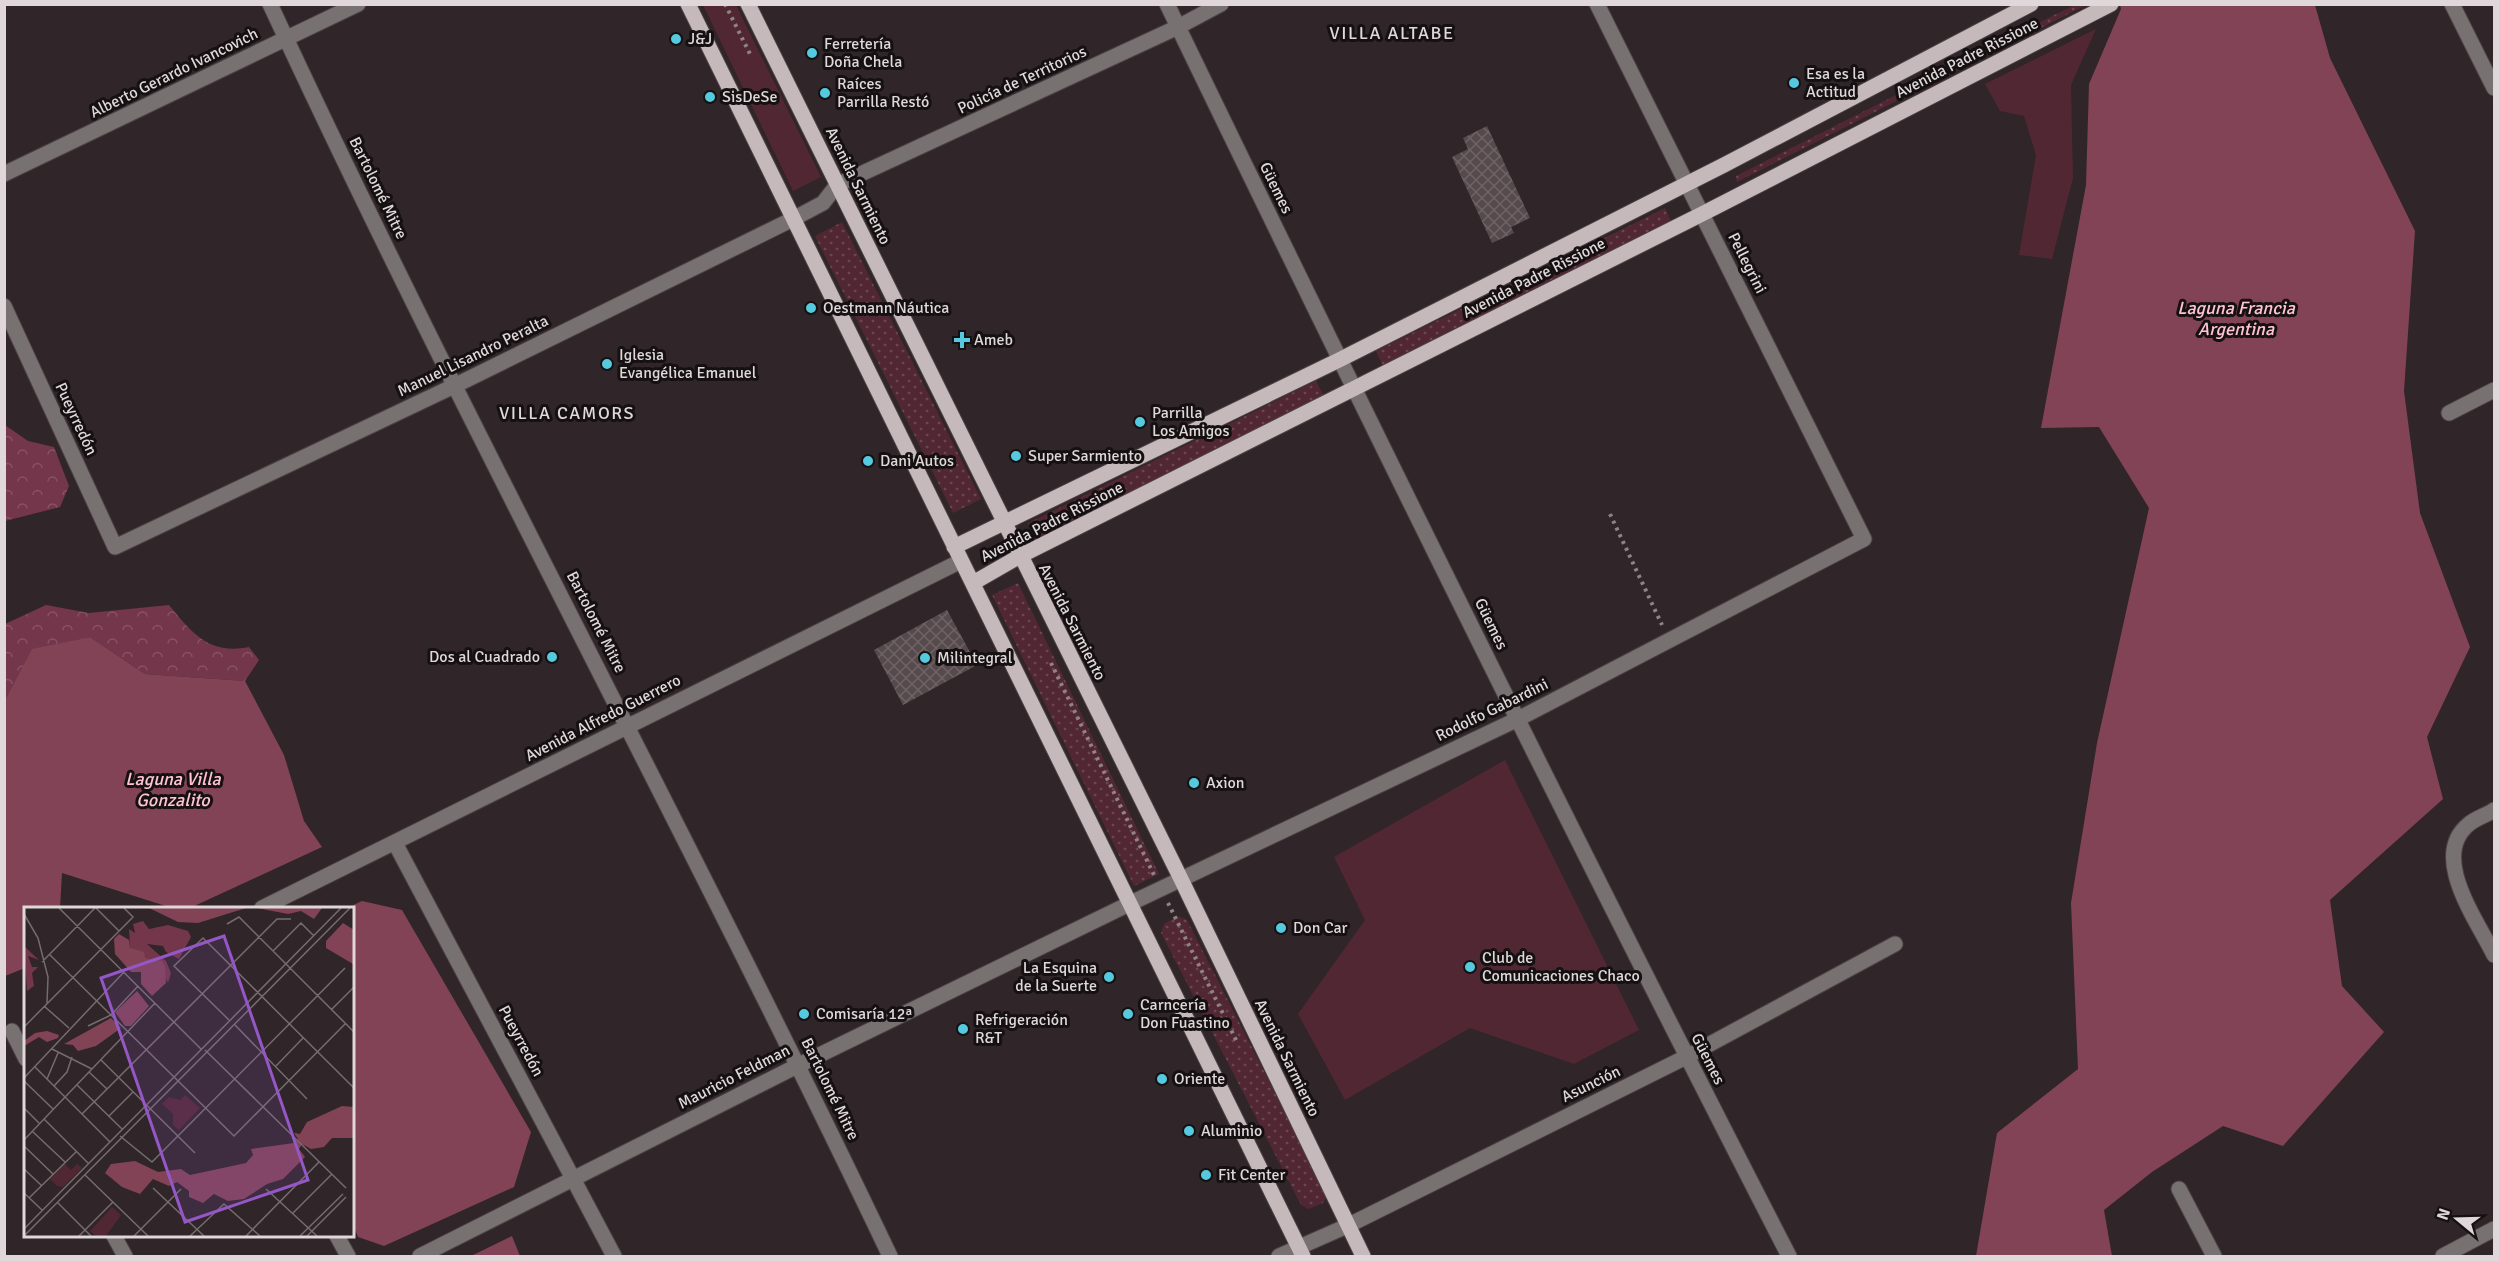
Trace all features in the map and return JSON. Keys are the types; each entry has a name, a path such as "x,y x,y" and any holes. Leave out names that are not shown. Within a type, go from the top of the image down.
{"main road":[{"path":"688,4 1301,1252"},
{"name":"Avenida Sarmiento","path":"748,4 1181,879 1363,1257"},
{"name":"Avenida Padre Rissione","path":"958,554 1003,523 1340,360 2031,4"},
{"name":"Avenida Padre Rissione","path":"973,583 1020,556 1702,214 2111,4"}],"street":[{"name":"Bartolomé Mitre","path":"270,4 454,386 799,1065 890,1257"},
{"name":"Alberto Gerardo Ivancovich","path":"4,174 358,4"},
{"name":"Güemes","path":"1167,4 1518,719 1686,1057 1789,1257"},
{"name":"Policía de Territorios","path":"837,185 1178,27 1221,4"},
{"name":"Pellegrini","path":"1597,4 1864,538"},
{"path":"2452,4 2494,88"},
{"name":"Manuel Lisandro Peralta","path":"116,547 454,386 793,219 823,203 837,185"},
{"name":"Pueyrredón","path":"4,306 116,547"},
{"path":"2449,413 2494,390"},
{"name":"Rodolfo Gabardini","path":"1131,903 1518,719 1864,538"},
{"name":"Avenida Alfredo Guerrero","path":"266,907 628,725 958,554"},
{"path":"2494,810 2469,824 2454,845 2453,872 2494,955"},
{"name":"Pueyrredón","path":"395,843 614,1257"},
{"name":"Mauricio Feldman","path":"420,1257 799,1065 1131,903"},
{"name":"Asunción","path":"1278,1257 1301,1252 1347,1226 1686,1057 1895,944"},
{"path":"14,1030 24,1054"},
{"path":"2179,1189 2214,1257"},
{"path":"2443,1257 2494,1229"},
{"path":"115,1237 125,1257"},
{"path":"338,1237 348,1257"}],"path":[{"path":"725,4 751,56"},
{"path":"1610,514 1669,640"},
{"path":"1051,662 1241,1050"}],"shaded area":[{"path":"703,5 736,5 821,177 793,191"},
{"path":"2074,5 2086,5 1737,182 1736,176"},
{"path":"2096,29 2071,85 2073,178 2052,259 2019,255 2036,155 2024,116 2000,111 1985,84"},
{"path":"1665,208 1672,224 1383,366 1376,351"},
{"path":"842,222 981,499 953,513 815,236"},
{"path":"1316,381 1324,396 1035,539 1028,523"},
{"path":"1018,583 1159,874 1134,886 992,595"},
{"name":"Club de Comunicaciones Chaco","path":"1505,760 1639,1030 1574,1064 1470,1028 1345,1100 1298,1014 1365,920 1334,857"},
{"path":"1178,916 1187,920 1327,1195 1323,1203 1309,1209 1301,1205 1161,933 1164,924"}],"green space":[{"path":"5,425 28,441 54,447 69,486 60,507 5,521"},
{"path":"46,605 89,613 169,605 203,640 223,648 249,647 259,660 245,681 145,674 90,637 32,650 5,700 5,624"}],"water":[{"name":"Laguna Francia Argentina","path":"2120,5 2315,5 2330,58 2415,231 2404,391 2420,513 2470,647 2427,737 2443,799 2330,900 2342,986 2384,1032 2283,1146 2223,1126 2152,1172 2104,1210 2112,1256 1976,1256 1997,1133 2078,1069 2071,903 2097,743 2149,508 2099,427 2041,428 2086,185 2089,84 2121,9"},
{"name":"Laguna Villa Gonzalito","path":"90,637 145,674 245,681 284,755 304,821 322,847 192,907 169,907 62,873 60,907 24,907 24,968 5,976 5,700 32,649"},
{"path":"362,901 402,910 531,1132 514,1187 384,1246 358,1237 354,1227 354,907 349,907"},
{"path":"512,1236 520,1256 471,1256"}],"building":[{"path":"1487,126 1530,218 1511,227 1514,233 1492,243 1452,157 1468,149 1463,138"},
{"name":"Milintegral","path":"947,610 977,665 903,705 874,650"}],"place":[{"name":"J&J","path":"676,39"},
{"name":"Ferretería Doña Chela","path":"812,53"},
{"name":"Esa es la Actitud","path":"1794,83"},
{"name":"Raíces Parrilla Restó","path":"825,93"},
{"name":"SisDeSe","path":"710,97"},
{"name":"Oestmann Náutica","path":"811,308"},
{"name":"Ameb","path":"962,340"},
{"name":"Iglesia Evangélica Emanuel","path":"607,364"},
{"name":"Parrilla Los Amigos","path":"1140,422"},
{"name":"Super Sarmiento","path":"1016,456"},
{"name":"Dani Autos","path":"868,461"},
{"name":"Dos al Cuadrado","path":"552,657"},
{"name":"Milintegral","path":"925,658"},
{"name":"Axion","path":"1194,783"},
{"name":"Don Car","path":"1281,928"},
{"name":"Club de Comunicaciones Chaco","path":"1470,967"},
{"name":"La Esquina de la Suerte","path":"1109,977"},
{"name":"Comisaría 12ª","path":"804,1014"},
{"name":"Carncería Don Fuastino","path":"1128,1014"},
{"name":"Refrigeración R&T","path":"963,1029"},
{"name":"Oriente","path":"1162,1079"},
{"name":"Aluminio","path":"1189,1131"},
{"name":"Fit Center","path":"1206,1175"}],"district":[{"name":"VILLA ALTABE","path":"1392,33"},
{"name":"VILLA CAMORS","path":"567,413"}]}
